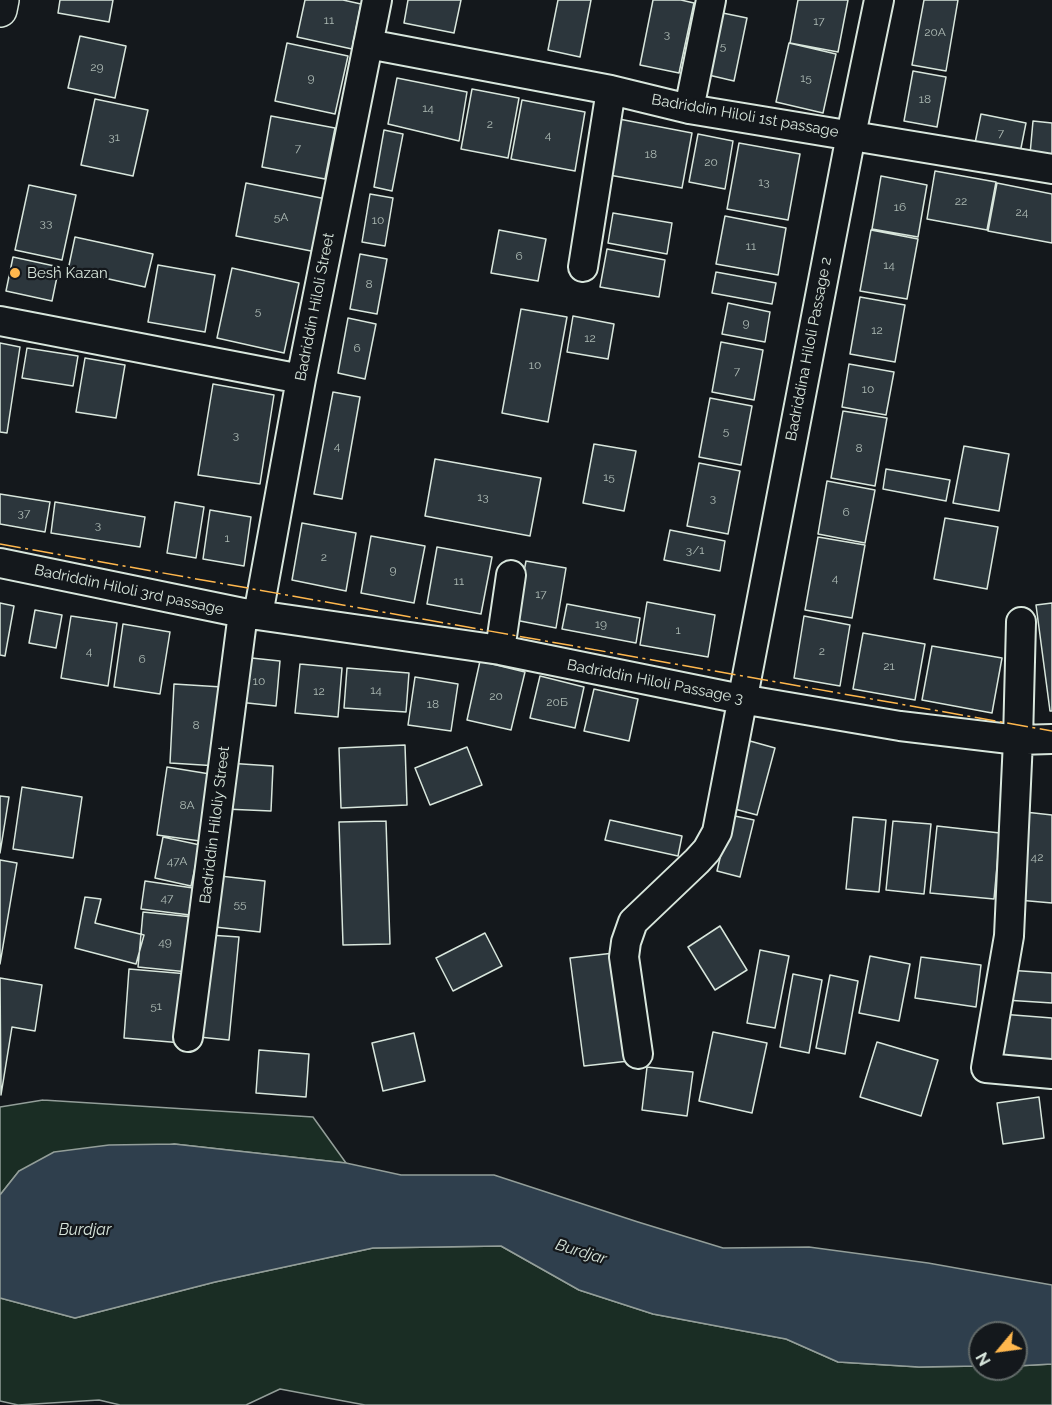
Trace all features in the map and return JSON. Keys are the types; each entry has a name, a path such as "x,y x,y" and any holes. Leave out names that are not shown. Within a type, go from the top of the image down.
{"main road":[{"path":"0,10 2,0"}],"street":[{"name":"Badriddin Hiloli Street","path":"251,614 377,0"},
{"path":"689,109 711,0"},
{"name":"Badriddina Hiloli Passage 2","path":"638,1053 624,957 626,942 633,922 697,861 717,832 741,699 879,0"},
{"name":"Badriddin Hiloli 1st passage","path":"369,44 611,90 689,109 1052,169"},
{"path":"583,267 611,90"},
{"path":"0,321 301,379"},
{"name":"Badriddin Hiloli 3rd passage","path":"0,563 251,614"},
{"path":"500,650 511,574"},
{"name":"Badriddin Hiloli Passage 3","path":"251,614 500,650 741,699 900,726 1018,740 1052,740"},
{"name":"Badriddin Hiloliy Street","path":"188,1037 251,614"},
{"path":"1021,622 1009,936 986,1068 1052,1074"}],"green space":[{"path":"43,1100 313,1117 346,1163 174,1144 19,1171 0,1195 0,1107"},
{"path":"501,1246 579,1290 653,1314 786,1339 838,1362 919,1367 968,1366 968,1381 1028,1381 1028,1365 1052,1364 1052,1405 365,1405 280,1389 246,1405 120,1405 99,1400 18,1405 0,1401 0,1298 75,1318 215,1282 373,1248"}],"water":[{"name":"Burdjar","path":"174,1144 346,1163 401,1175 494,1175 723,1248 809,1247 928,1263 1052,1285 1052,1364 1028,1365 1028,1321 968,1321 968,1366 919,1367 838,1362 786,1339 653,1314 579,1290 501,1246 373,1248 215,1282 75,1318 0,1298 0,1195 19,1171 54,1152 109,1145"}],"building":[{"path":"60,0 113,0 109,22 58,13"},
{"path":"305,0 343,0 361,4 352,49 297,37"},
{"path":"408,0 461,0 454,33 404,23"},
{"path":"558,0 591,0 580,57 548,50"},
{"path":"653,0 681,0 694,3 679,73 640,65"},
{"path":"798,0 848,0 838,52 790,43"},
{"path":"924,0 958,0 946,71 912,65"},
{"path":"713,11 747,18 734,81 700,73"},
{"path":"80,36 126,46 115,98 68,88"},
{"path":"287,43 348,56 335,114 275,101"},
{"path":"789,43 836,54 823,113 776,102"},
{"path":"913,71 946,77 937,127 904,121"},
{"path":"397,78 467,92 459,141 388,124"},
{"path":"472,89 519,98 508,158 461,149"},
{"path":"95,99 148,110 133,176 81,165"},
{"path":"522,100 585,112 575,171 511,159"},
{"path":"981,114 1026,123 1020,153 975,143"},
{"path":"271,116 335,128 325,179 262,167"},
{"path":"619,119 692,133 682,188 609,175"},
{"path":"1033,121 1052,123 1052,156 1030,154"},
{"path":"384,130 403,134 392,191 374,187"},
{"path":"698,134 733,141 725,189 689,182"},
{"path":"739,143 800,154 788,220 727,209"},
{"path":"935,171 996,182 987,230 927,219"},
{"path":"881,176 927,185 918,237 872,229"},
{"path":"246,183 326,199 316,252 236,236"},
{"path":"997,183 1052,194 1052,243 988,231"},
{"path":"29,185 76,195 62,260 15,250"},
{"path":"370,194 393,198 385,246 362,242"},
{"path":"613,213 672,223 667,254 608,243"},
{"path":"725,216 786,228 778,275 716,264"},
{"path":"499,230 546,239 538,281 491,273"},
{"path":"871,230 918,239 907,299 860,291"},
{"path":"75,237 153,254 145,287 68,270"},
{"path":"607,249 665,260 659,297 600,287"},
{"path":"360,254 387,259 377,314 350,309"},
{"path":"13,257 59,267 52,301 6,291"},
{"path":"158,265 215,275 205,332 148,322"},
{"path":"232,268 299,283 284,353 217,338"},
{"path":"716,272 776,283 772,304 712,293"},
{"path":"860,297 905,305 895,362 850,354"},
{"path":"728,303 770,312 765,342 722,334"},
{"path":"521,309 567,317 548,422 502,413"},
{"path":"573,316 614,324 608,359 567,352"},
{"path":"348,318 376,324 365,379 338,373"},
{"path":"721,342 763,350 754,400 712,392"},
{"path":"0,343 20,347 7,433 0,432"},
{"path":"27,348 78,356 73,386 22,378"},
{"path":"85,358 125,365 116,418 76,412"},
{"path":"849,364 894,372 886,415 842,407"},
{"path":"213,384 274,395 260,484 198,475"},
{"path":"333,392 360,397 342,499 314,494"},
{"path":"710,398 752,406 741,465 699,457"},
{"path":"843,411 887,418 875,486 831,478"},
{"path":"594,444 636,451 624,511 583,503"},
{"path":"964,446 1009,454 999,511 953,503"},
{"path":"435,459 541,478 530,536 425,516"},
{"path":"699,463 740,471 728,534 687,526"},
{"path":"886,469 950,480 946,501 883,489"},
{"path":"827,481 875,490 865,543 818,534"},
{"path":"0,494 50,502 45,532 0,524"},
{"path":"55,502 145,517 140,547 51,533"},
{"path":"175,502 204,507 196,558 167,553"},
{"path":"210,510 251,517 244,566 203,559"},
{"path":"945,518 998,527 987,589 934,579"},
{"path":"302,523 356,533 346,591 292,580"},
{"path":"670,530 725,541 720,571 664,560"},
{"path":"371,536 425,546 414,603 361,593"},
{"path":"818,537 865,545 852,618 805,610"},
{"path":"437,547 492,557 481,614 427,604"},
{"path":"526,561 566,568 556,628 515,620"},
{"path":"647,602 715,615 708,657 640,645"},
{"path":"0,603 14,606 5,656 0,655"},
{"path":"1052,603 1052,711 1050,711 1036,605"},
{"path":"567,604 640,618 636,643 562,629"},
{"path":"35,610 62,615 56,648 29,643"},
{"path":"71,616 117,623 108,686 61,678"},
{"path":"804,616 850,625 840,686 794,678"},
{"path":"123,624 170,632 160,694 114,687"},
{"path":"863,633 925,644 915,700 853,689"},
{"path":"932,646 1002,658 992,713 922,700"},
{"path":"242,657 280,661 276,706 238,702"},
{"path":"480,661 525,672 511,730 467,720"},
{"path":"300,664 342,668 338,717 295,713"},
{"path":"347,668 409,673 406,712 344,708"},
{"path":"540,676 584,687 575,728 530,718"},
{"path":"415,677 458,684 451,731 408,725"},
{"path":"174,684 222,687 218,766 170,763"},
{"path":"594,689 638,699 629,741 584,731"},
{"path":"750,741 775,748 757,815 731,808"},
{"path":"405,745 407,805 341,808 339,748"},
{"path":"467,747 482,785 430,805 415,768"},
{"path":"227,763 273,766 271,811 225,809"},
{"path":"167,767 216,775 207,842 157,835"},
{"path":"22,787 82,797 73,858 13,849"},
{"path":"0,796 9,797 0,853"},
{"path":"1025,812 1052,815 1052,903 1018,900"},
{"path":"730,815 754,820 740,877 717,871"},
{"path":"853,817 886,820 879,892 846,889"},
{"path":"610,820 682,836 678,856 605,840"},
{"path":"386,821 390,944 343,945 339,822"},
{"path":"893,821 931,824 924,894 886,890"},
{"path":"937,826 1000,833 994,899 930,893"},
{"path":"163,837 200,845 191,886 155,878"},
{"path":"0,860 17,863 0,964"},
{"path":"220,876 265,881 260,932 215,927"},
{"path":"145,881 193,888 190,915 141,909"},
{"path":"85,897 101,899 95,923 144,935 136,964 75,948"},
{"path":"143,912 193,917 188,972 138,967"},
{"path":"720,926 747,970 715,990 688,947"},
{"path":"485,933 502,966 453,991 436,958"},
{"path":"209,935 239,937 229,1040 199,1037"},
{"path":"760,950 789,956 775,1028 747,1023"},
{"path":"614,953 629,1061 584,1066 570,958"},
{"path":"870,956 910,964 899,1021 859,1013"},
{"path":"921,957 981,965 976,1007 915,998"},
{"path":"129,969 188,974 182,1043 124,1038"},
{"path":"1007,970 1052,973 1052,1003 1005,1000"},
{"path":"793,974 822,980 809,1053 780,1047"},
{"path":"830,975 858,981 845,1054 816,1048"},
{"path":"0,978 42,985 35,1031 12,1027 1,1095"},
{"path":"1001,1014 1052,1018 1052,1060 999,1056"},
{"path":"713,1032 767,1043 752,1113 699,1101"},
{"path":"414,1033 425,1081 383,1091 372,1043"},
{"path":"877,1042 938,1060 921,1116 860,1097"},
{"path":"259,1050 309,1054 306,1097 256,1093"},
{"path":"647,1067 693,1072 687,1116 642,1110"},
{"path":"1039,1097 1044,1138 1003,1144 997,1103"}],"power":[{"path":"0,544 1052,731"}],"place":[{"name":"Besh Kazan","path":"15,273"}]}
